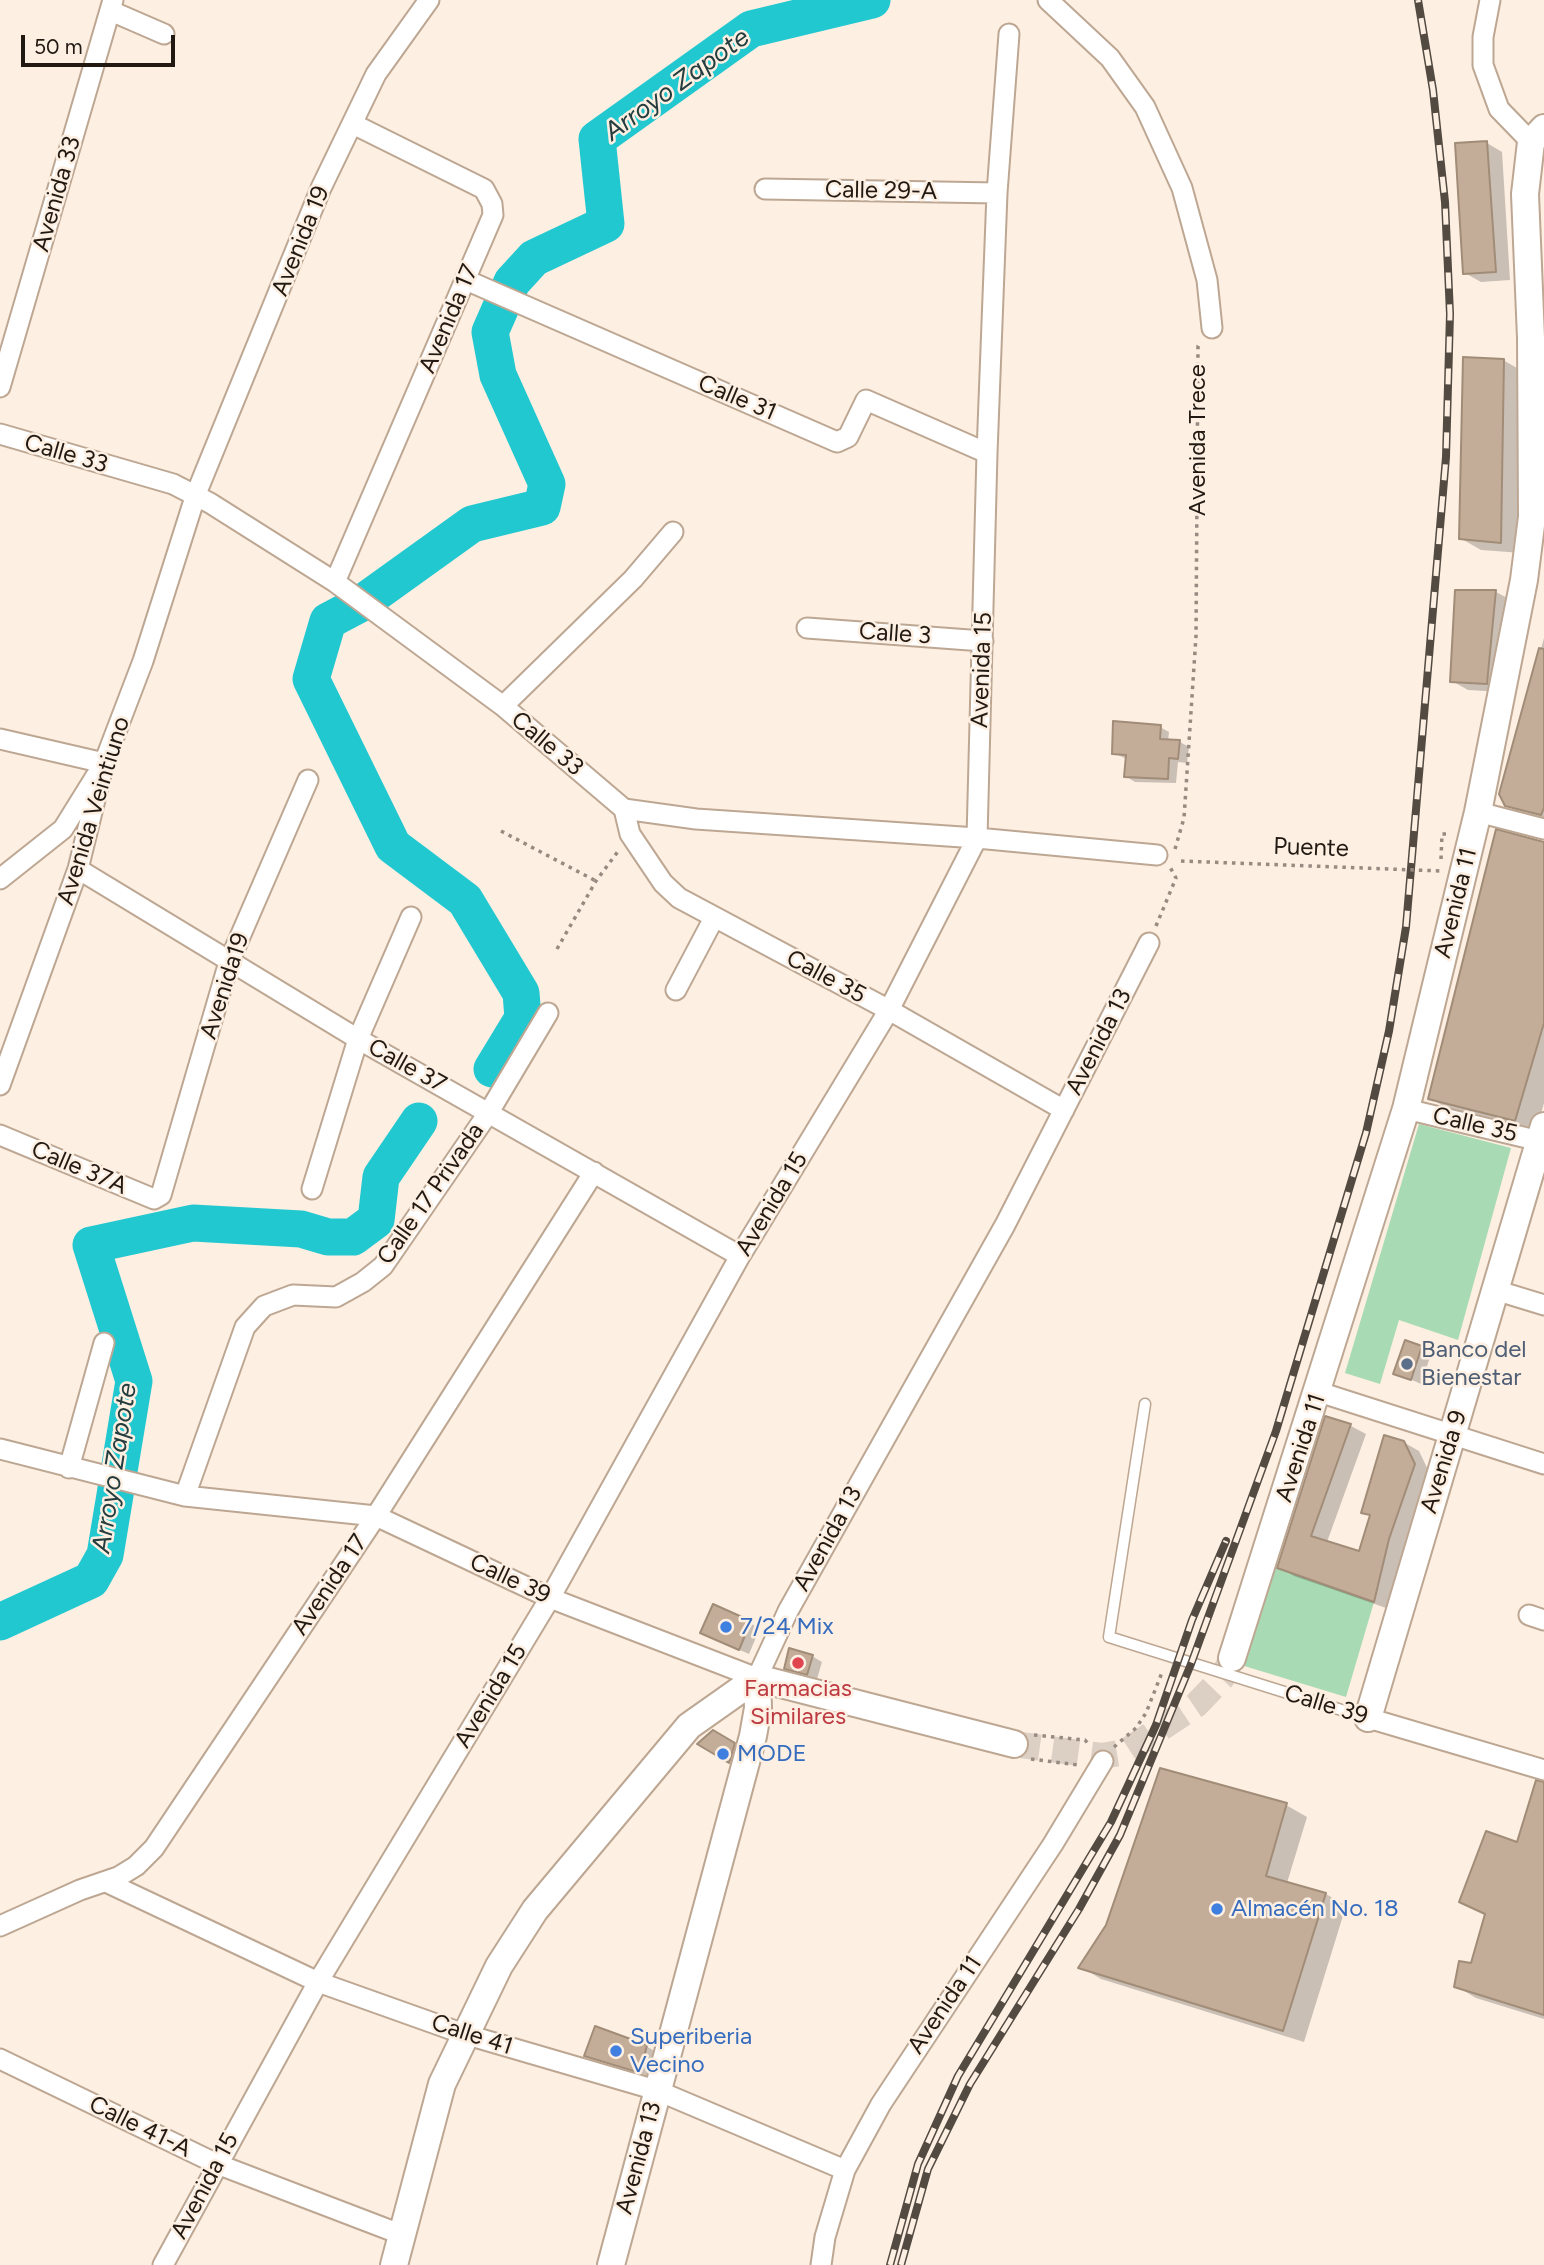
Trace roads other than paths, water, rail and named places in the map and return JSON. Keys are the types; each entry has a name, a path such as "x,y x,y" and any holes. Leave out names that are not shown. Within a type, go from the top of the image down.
{"main road":[{"name":"Avenida 11","path":"1232,1658 1406,1109 1478,812 1538,517 1525,194 1538,135"},
{"name":"Avenida 9","path":"1368,1718 1543,1136"},
{"name":"Calle 39","path":"757,1678 1014,1744"},
{"path":"394,2265 400,2234 442,2084 499,1966 535,1910 689,1726 757,1678"},
{"name":"Avenida 13","path":"611,2265 753,1736 758,1708 757,1678"}],"street":[{"name":"Avenida 19","path":"196,494 321,188 376,74 429,0"},
{"name":"Avenida Trece","path":"1048,0 1110,58 1145,107 1182,188 1207,280 1212,328"},
{"path":"1490,0 1483,37 1483,65 1499,109 1510,123 1538,135"},
{"path":"112,6 164,34"},
{"name":"Avenida 33","path":"0,387 112,6"},
{"name":"Avenida 15","path":"163,2265 318,1982 550,1598 740,1256 889,1010 977,838 997,193 1009,34"},
{"name":"Avenida 17","path":"335,582 493,215 492,204 484,189 353,124"},
{"name":"Calle 29-A","path":"765,189 997,193"},
{"name":"Calle 31","path":"466,280 837,442 848,437 866,400 987,453"},
{"name":"Calle 33","path":"0,434 173,484 196,494 335,582 503,706 624,809"},
{"name":"Avenida Veintiuno","path":"0,1086 78,869 104,763 143,662 196,494"},
{"path":"503,706 633,579 673,532"},
{"name":"Calle 3","path":"807,628 983,641"},
{"path":"0,739 104,763 63,829 0,879"},
{"name":"Avenida19","path":"159,1198 229,962 308,780"},
{"path":"624,809 695,819 977,838 1157,855"},
{"name":"Calle 35","path":"624,809 630,834 663,883 679,898 889,1010 1065,1110"},
{"path":"1478,812 1544,829"},
{"name":"Calle 37","path":"78,869 358,1039 740,1256"},
{"path":"312,1189 358,1039 411,917"},
{"path":"676,990 714,918"},
{"name":"Avenida 13","path":"757,1678 795,1599 1005,1225 1149,943"},
{"name":"Calle 17 Privada","path":"185,1496 245,1327 264,1306 293,1295 336,1297 383,1266 489,1112 548,1013"},
{"name":"Calle 35","path":"1406,1109 1543,1136"},
{"name":"Calle 37A","path":"0,1135 154,1199 159,1198"},
{"name":"Avenida 17","path":"0,1926 136,1867 154,1848 376,1516 594,1172"},
{"path":"1495,1290 1544,1305"},
{"path":"69,1468 104,1343"},
{"path":"1318,1392 1544,1464"},
{"name":"Calle 39","path":"0,1449 185,1496 376,1516 550,1598 757,1678"},
{"name":"Calle 39","path":"1368,1718 1544,1770"},
{"name":"Avenida 11","path":"821,2265 825,2237 845,2170 881,2104 1053,1844 1103,1761"},
{"name":"Calle 41","path":"106,1882 318,1982 464,2034 656,2091 845,2170"},
{"name":"Calle 41-A","path":"0,2059 217,2164 400,2234"}],"lane":[{"name":"Calle 39","path":"1145,1404 1109,1637 1368,1718"}],"waterway":[{"name":"Arroyo Zapote","path":"492,1069 523,1018 521,993 465,900 393,846 311,679 328,621 362,603 472,524 542,507 547,484 498,375 490,332 512,282 534,258 606,224 597,139 751,29 872,0"},
{"name":"Arroyo Zapote","path":"0,1622 91,1580 105,1555 134,1381 91,1245 193,1223 301,1229 328,1237 353,1237 376,1220 381,1177 419,1121"}],"tunnel":[{"path":"1014,1744 1102,1756 1125,1752 1196,1705 1222,1678 1232,1658"}],"railway":[{"path":"901,2265 928,2169 970,2084 1079,1909 1120,1835 1191,1664 1276,1431 1366,1133 1389,1031 1406,927 1446,457 1450,314 1445,202 1433,90 1418,0"},
{"path":"890,2265 918,2164 958,2076 1111,1822 1156,1725 1192,1620 1226,1541"}],"place":[{"name":"Banco del Bienestar","path":"1407,1364"},
{"name":"7/24 Mix","path":"726,1627"},
{"name":"Farmacias Similares","path":"798,1663"},
{"name":"MODE","path":"723,1754"},
{"name":"Almacén No. 18","path":"1217,1909"},
{"name":"Superiberia Vecino","path":"616,2051"}]}
